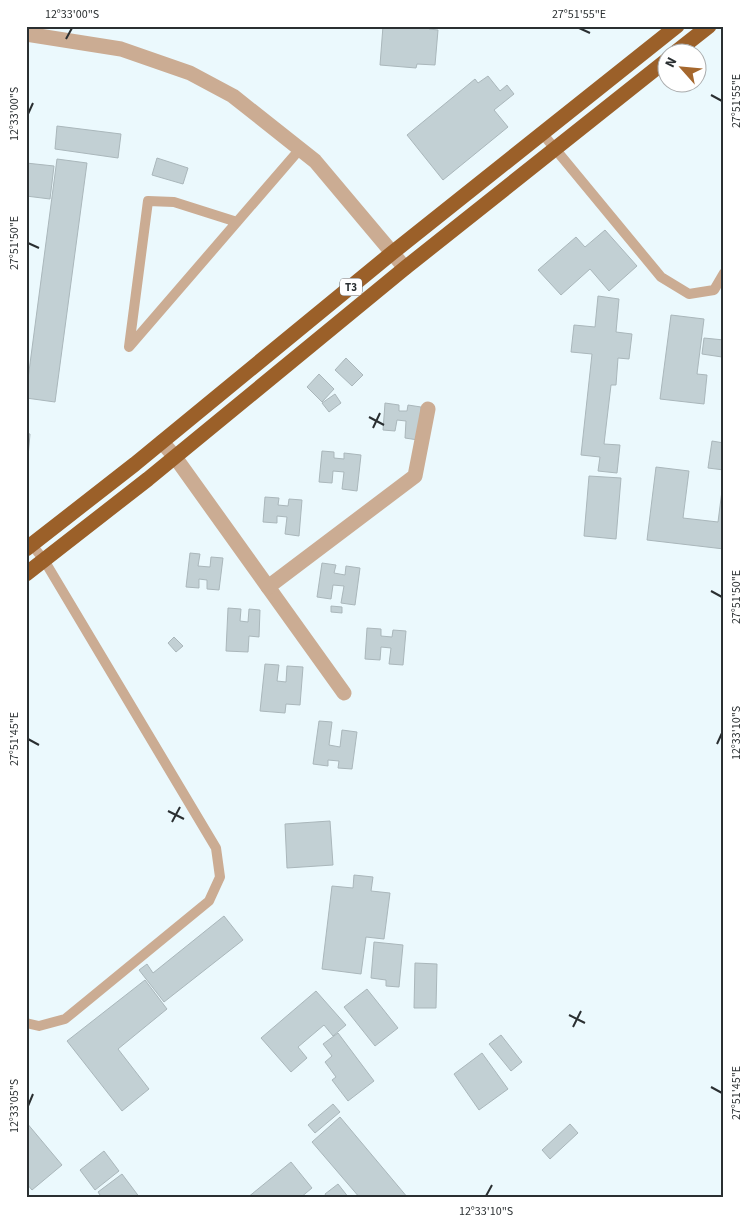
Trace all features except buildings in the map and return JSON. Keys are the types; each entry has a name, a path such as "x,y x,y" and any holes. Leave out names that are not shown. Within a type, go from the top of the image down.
{"highway":[{"name":"T3","path":"29,547 162,442 392,253 677,26"},
{"path":"689,42 709,26"},
{"name":"T3","path":"26,574 175,457 405,268 658,67"}],"street":[{"path":"26,34 120,49 190,73 233,96 315,161 405,268"},
{"path":"268,587 415,476 428,409"},
{"path":"162,442 175,457 344,692"}],"lane":[{"path":"542,133 660,276 689,294 714,290 724,273"},
{"path":"237,222 174,202 148,201 129,348 300,149"},
{"path":"26,1023 39,1026 64,1019 209,902 220,877 216,848 44,560 29,547"}]}
